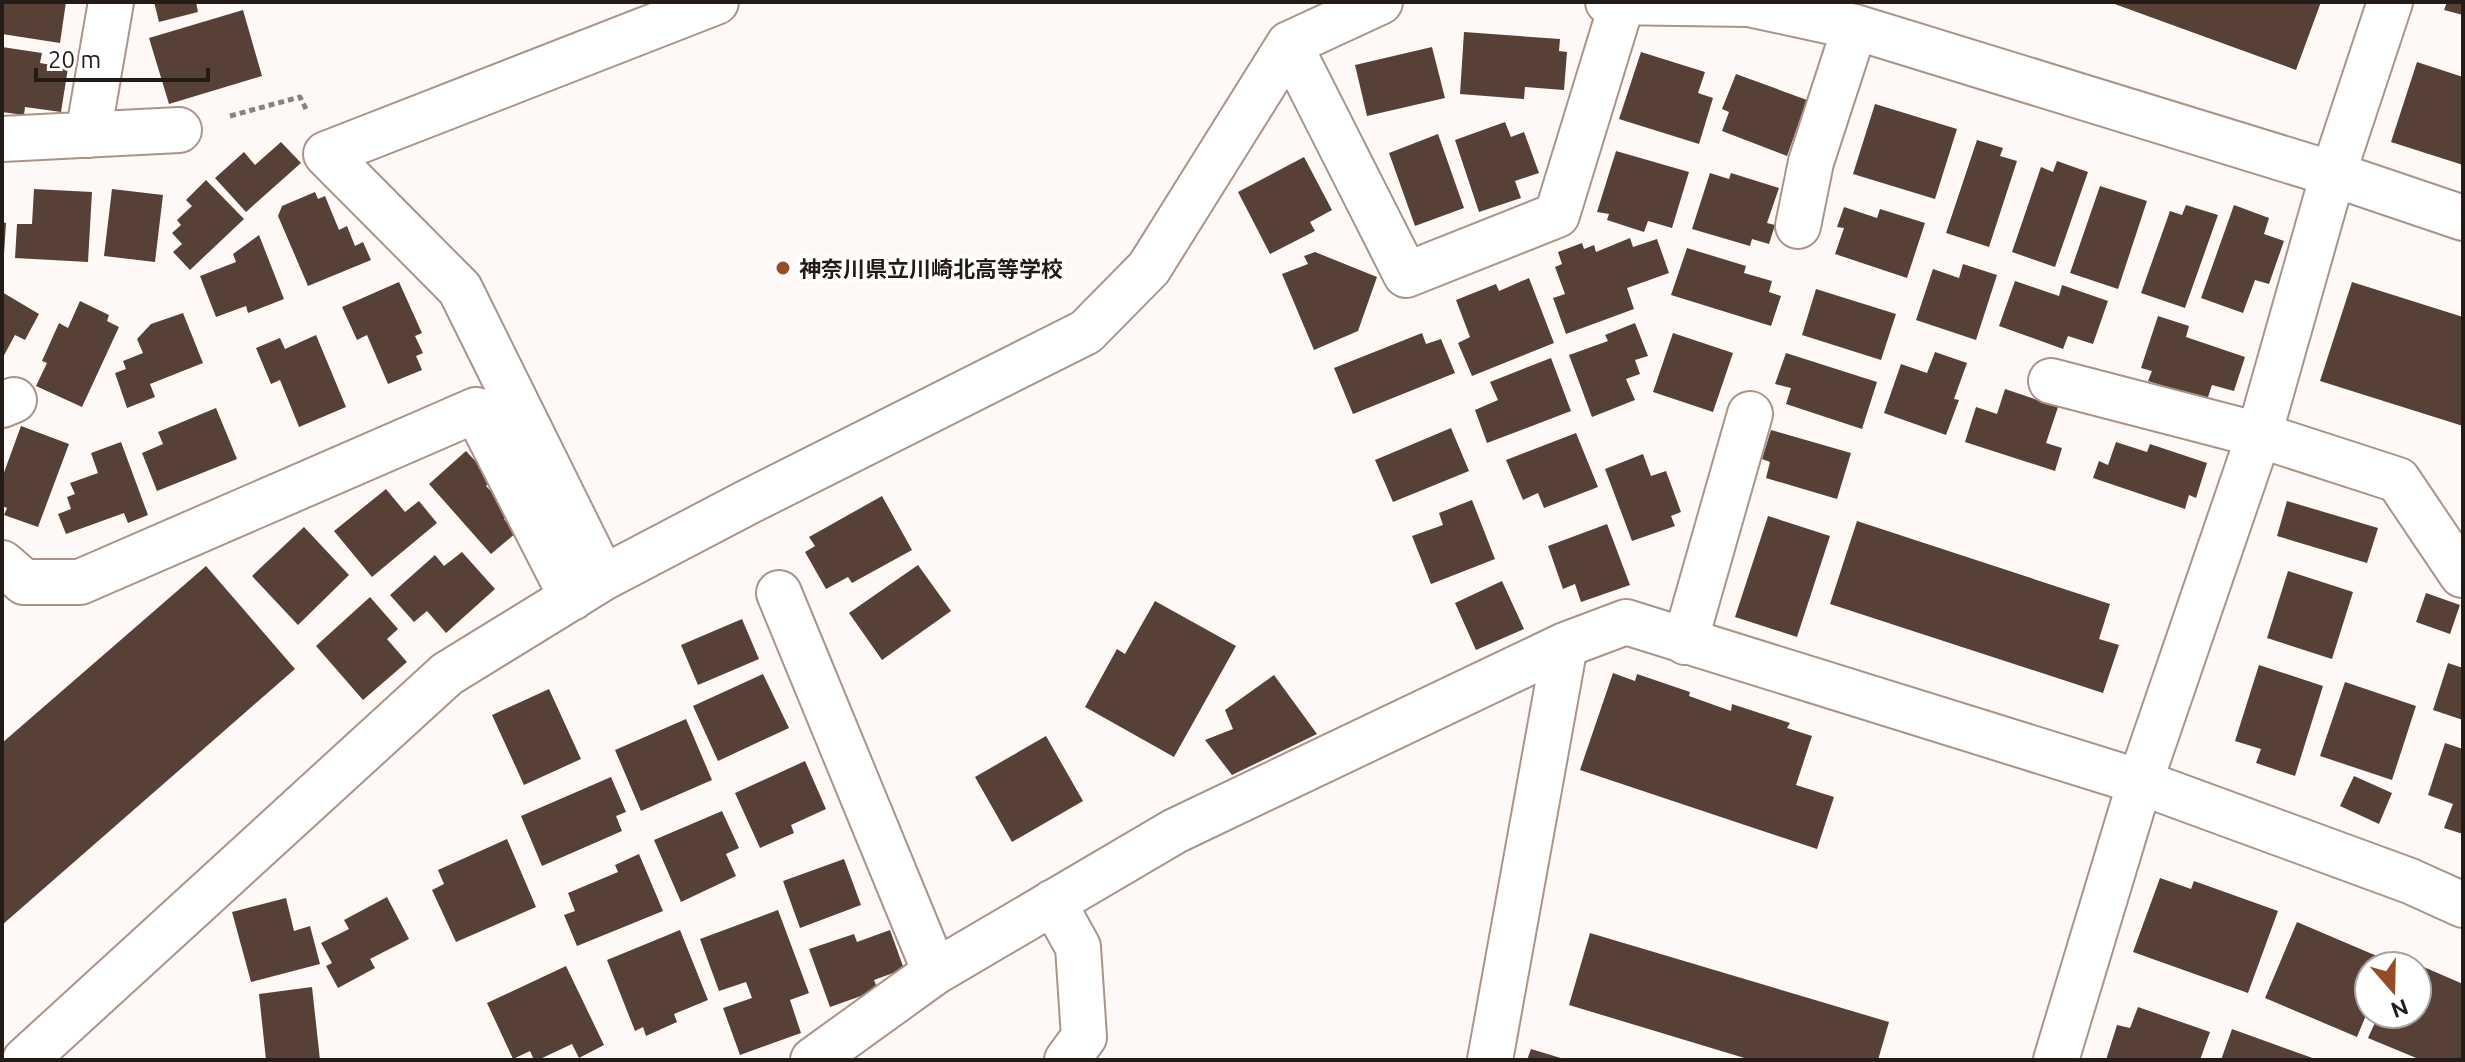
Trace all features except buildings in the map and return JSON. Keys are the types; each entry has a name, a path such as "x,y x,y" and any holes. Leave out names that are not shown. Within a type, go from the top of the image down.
{"street":[{"path":"88,135 111,2"},
{"path":"587,588 460,289 326,154 716,2"},
{"path":"25,1060 447,674 587,588 746,503 1086,332 1149,268 1289,44 1380,2"},
{"path":"2056,1060 2140,782 2259,435 2333,174 2390,2"},
{"path":"1289,44 1406,275 1557,215 1615,3 1749,4 1855,27 2333,174 2463,218"},
{"path":"1798,226 1811,162 1855,27"},
{"path":"2,139 179,130"},
{"path":"2051,381 2259,435 2398,480 2462,575"},
{"path":"2,563 24,582 80,582 476,410 587,588"},
{"path":"1685,642 1750,414"},
{"path":"779,593 935,972"},
{"path":"813,1060 935,972 1175,831 1565,645 1626,622 2140,782 2410,881 2463,905"},
{"path":"1490,1060 1565,645"},
{"path":"1053,902 1078,947 1084,1037 1067,1060"}],"path":[{"path":"179,130 300,97"}],"place":[{"name":"神奈川県立川崎北高等学校","path":"783,268"}]}
